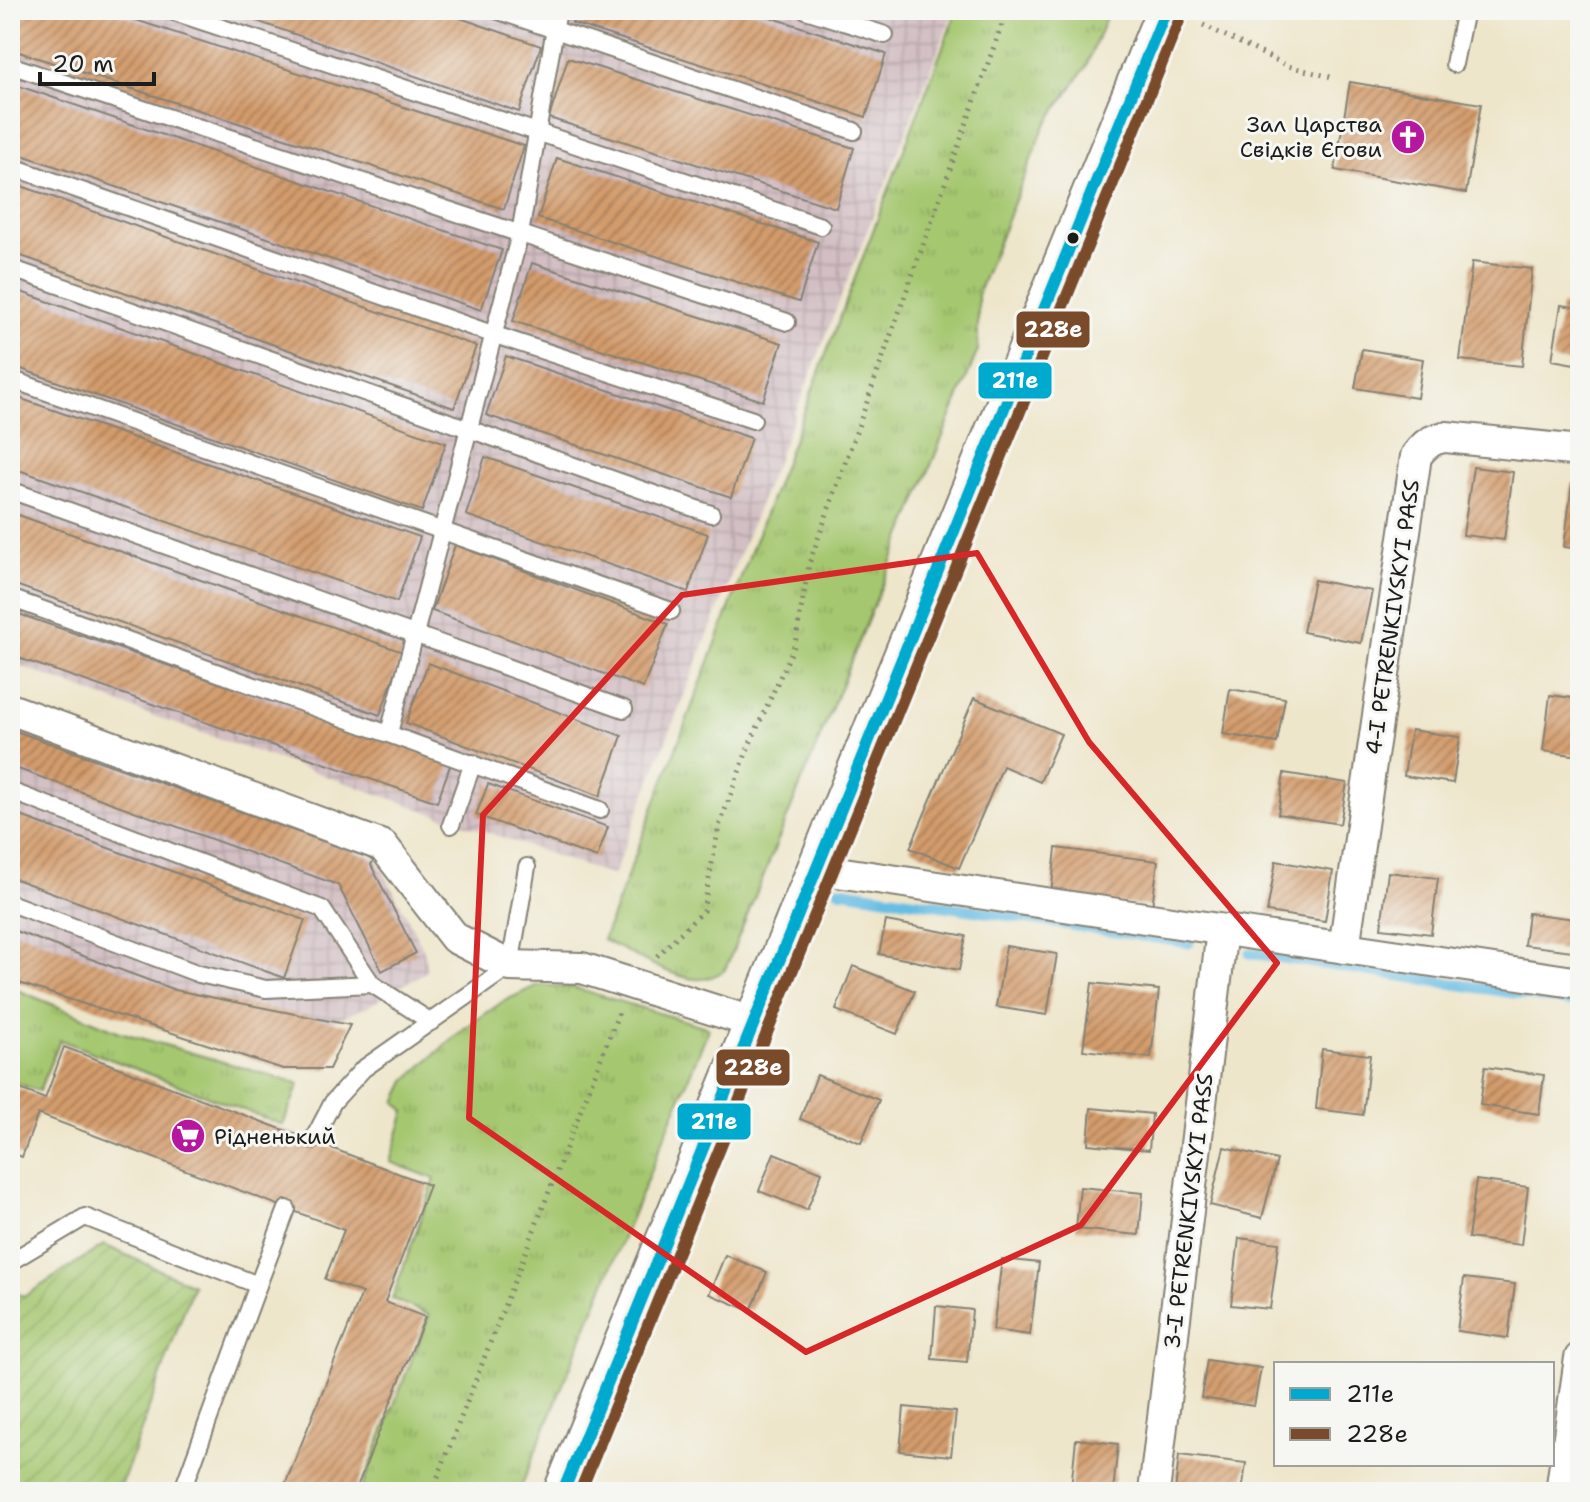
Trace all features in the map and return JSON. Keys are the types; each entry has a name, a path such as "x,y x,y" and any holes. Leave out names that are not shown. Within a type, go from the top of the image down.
{"street":[{"path":"563,1492 1166,10"},
{"name":"4-I PETRENKIVSKYI PASS","path":"1344,948 1416,456 1424,445 1446,437 1580,451"},
{"path":"10,709 383,846 455,938 510,966 582,968 755,1023"},
{"path":"817,869 1580,983"},
{"name":"3-I PETRENKIVSKYI PASS","path":"1154,1492 1222,930"},
{"path":"1561,1492 1580,1358"}],"lane":[{"path":"168,10 821,226"},
{"path":"496,10 854,131"},
{"path":"389,733 520,234 558,10"},
{"path":"806,10 885,35"},
{"path":"1454,64 1465,10"},
{"path":"10,65 787,322"},
{"path":"10,166 492,334 753,420"},
{"path":"10,268 711,514"},
{"path":"10,379 671,611"},
{"path":"10,490 624,709"},
{"path":"10,598 600,810"},
{"path":"451,825 473,763"},
{"path":"10,791 322,909 372,984 431,1022"},
{"path":"313,1140 322,1120 347,1084 363,1069 510,966 527,867"},
{"path":"10,903 199,974 266,989 372,984"},
{"path":"182,1492 287,1209"},
{"path":"10,1262 85,1217 258,1285"}],"path":[{"path":"432,1492 631,982 703,911 719,826 748,748 795,644 809,564 1007,10"},
{"path":"1203,25 1288,66 1331,77"}],"highlighted area":[{"path":"977,553 1089,742 1277,963 1081,1225 806,1352 469,1118 483,815 682,595"}],"shaded area":[{"path":"10,10 954,10 613,876 139,711 10,662"},
{"path":"10,725 377,859 424,950 427,971 367,1007 267,1048 10,968"}],"green space":[{"path":"957,10 1109,10 1086,67 1044,127 978,293 978,350 725,970 708,978 686,977 662,969 603,940"},
{"path":"538,985 575,988 709,1028 519,1492 360,1492 429,1315 392,1299 435,1179 390,1162 405,1111 396,1102 407,1079 462,1030 502,1002"},
{"path":"10,987 120,1032 299,1084 283,1125 60,1040 39,1091 10,1081"},
{"path":"104,1245 193,1285 119,1492 10,1492 10,1292 25,1296"}],"building":[{"path":"23,10 105,10 524,146 504,209 10,49"},
{"path":"225,10 437,10 541,46 519,112"},
{"path":"576,10 748,10 886,54 866,117 572,23"},
{"path":"568,58 854,148 836,208 549,118"},
{"name":"Зал Царства Свідків Єгови","path":"1350,82 1481,104 1466,193 1335,170"},
{"path":"10,83 502,250 481,310 10,151"},
{"path":"557,158 818,242 799,302 538,218"},
{"path":"10,182 476,346 454,408 10,252"},
{"path":"1472,262 1532,269 1522,366 1460,360"},
{"path":"532,263 782,343 763,401 513,321"},
{"path":"10,288 446,443 422,511 10,365"},
{"path":"1561,305 1580,308 1580,365 1552,360"},
{"path":"1362,349 1423,359 1417,398 1355,388"},
{"path":"506,356 751,438 731,497 486,415"},
{"path":"10,395 420,537 397,602 10,467"},
{"path":"485,457 708,534 688,592 466,515"},
{"path":"1473,467 1513,472 1504,540 1463,535"},
{"path":"1572,483 1580,484 1580,549 1564,547"},
{"path":"10,512 403,652 380,715 10,583"},
{"path":"455,545 668,624 643,688 432,611"},
{"path":"1314,580 1372,591 1361,643 1303,632"},
{"path":"10,611 451,763 437,802 10,655"},
{"path":"428,663 622,736 600,796 406,723"},
{"path":"1230,689 1285,698 1277,743 1223,734"},
{"path":"1550,695 1580,699 1580,756 1543,751"},
{"path":"974,698 1061,734 1040,782 1003,766 959,868 910,848"},
{"path":"10,729 367,857 373,861 371,865 416,953 382,971 338,885 10,766"},
{"path":"1411,730 1460,737 1453,783 1404,776"},
{"path":"1284,773 1347,783 1340,824 1278,814"},
{"path":"488,784 608,827 597,858 476,815"},
{"path":"10,812 305,920 284,978 10,877"},
{"path":"1056,848 1158,861 1152,907 1051,895"},
{"path":"1276,861 1333,871 1325,921 1267,912"},
{"path":"1388,872 1438,878 1431,934 1381,928"},
{"path":"1528,913 1576,919 1572,951 1524,945"},
{"path":"886,921 966,936 959,970 879,954"},
{"path":"10,929 175,990 350,1025 329,1069 283,1069 10,980"},
{"path":"1006,946 1057,954 1047,1015 996,1007"},
{"path":"853,966 915,991 897,1034 836,1010"},
{"path":"1092,983 1159,990 1151,1058 1083,1050"},
{"path":"64,1047 429,1185 385,1302 425,1317 355,1492 282,1492 362,1293 325,1279 344,1230 38,1114 22,1157 10,1152 10,1085 45,1099"},
{"path":"1322,1049 1370,1055 1363,1115 1316,1109"},
{"path":"1485,1067 1544,1075 1539,1114 1480,1105"},
{"path":"817,1075 879,1100 861,1143 800,1119"},
{"path":"1091,1108 1152,1114 1149,1150 1088,1144"},
{"path":"1224,1147 1277,1160 1262,1218 1210,1205"},
{"path":"774,1153 822,1172 807,1210 759,1191"},
{"path":"1476,1180 1528,1187 1521,1245 1468,1238"},
{"path":"1080,1187 1143,1193 1139,1235 1076,1229"},
{"path":"1239,1238 1279,1243 1270,1309 1231,1305"},
{"path":"725,1255 767,1272 751,1311 709,1294"},
{"path":"1002,1259 1039,1263 1030,1335 993,1330"},
{"path":"1464,1278 1515,1284 1508,1338 1457,1331"},
{"path":"936,1306 972,1310 967,1362 932,1359"},
{"path":"1207,1360 1261,1368 1254,1406 1201,1398"},
{"path":"904,1407 956,1412 951,1456 900,1451"},
{"path":"1076,1439 1118,1444 1113,1492 1071,1488"},
{"path":"1179,1455 1246,1463 1242,1492 1175,1492"}],"waterway":[{"path":"839,890 1189,943"},
{"path":"1250,953 1580,1003"}],"transit line":[{"name":"211е","path":"563,1492 1166,10"},
{"name":"228е","path":"580,1492 1181,16"}],"place":[{"name":"Зал Царства Свідків Єгови","path":"1408,137"},
{"name":"Рідненький","path":"188,1136"}]}
